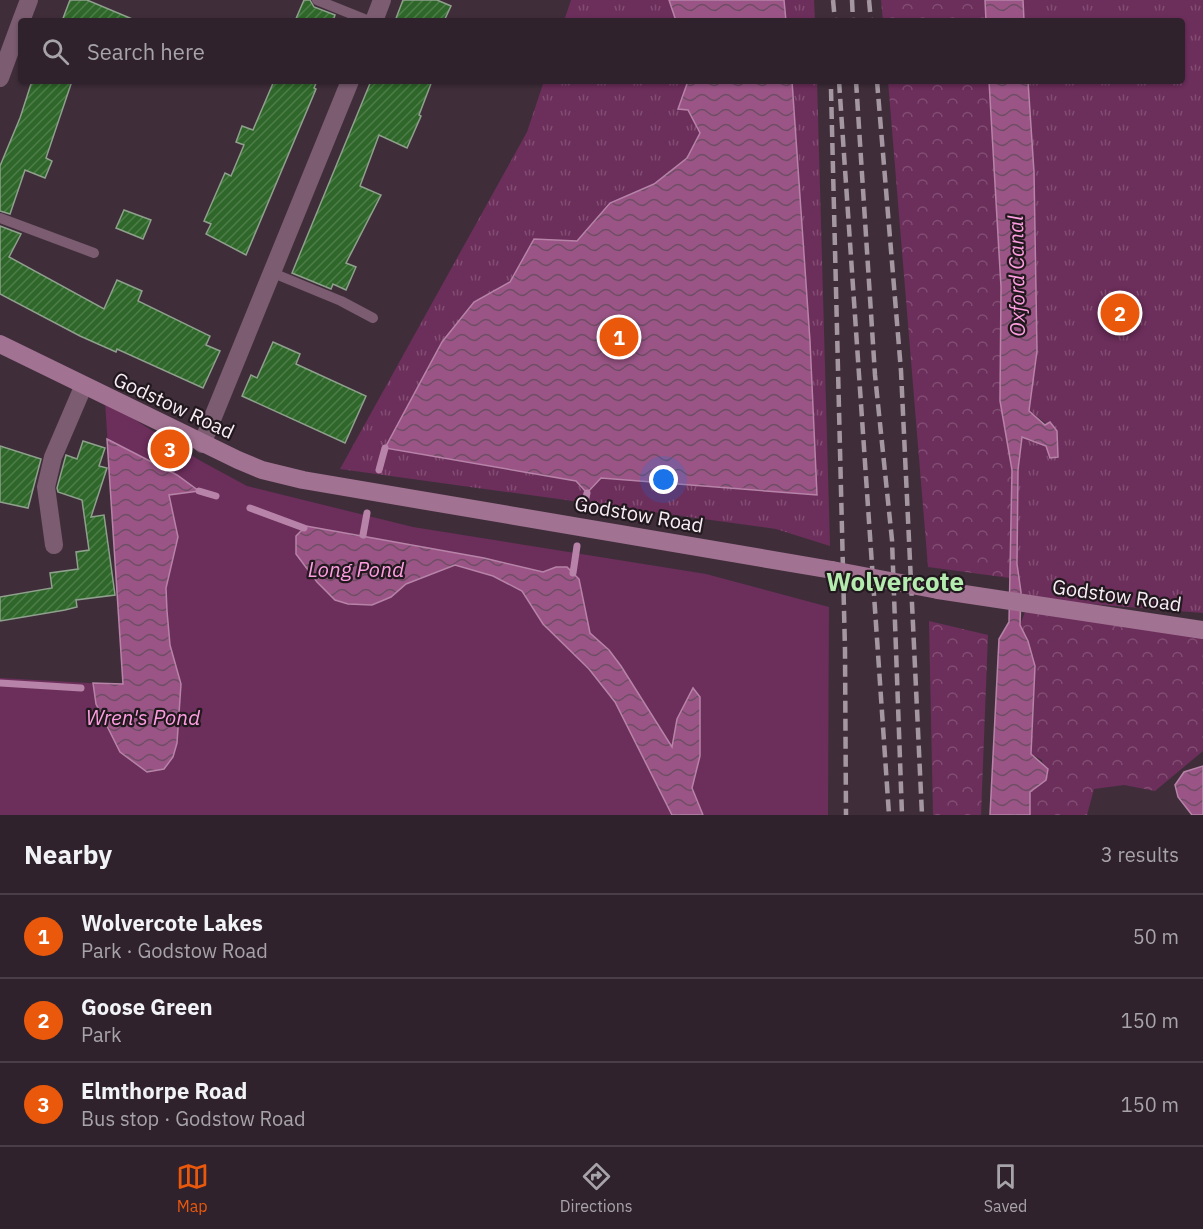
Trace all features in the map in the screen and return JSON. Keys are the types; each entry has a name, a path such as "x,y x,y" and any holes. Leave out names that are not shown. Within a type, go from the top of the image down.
{"street":[{"path":"22,18 29,0"},
{"path":"375,18 382,0"},
{"path":"0,78 18,29"},
{"path":"202,444 349,84"},
{"name":"Godstow Road","path":"0,344 202,444 262,470 303,480 1057,610 1203,630"},
{"name":"Godstow Road","path":"54,545 46,487 52,457 83,387"}],"lane":[{"path":"317,0 362,18"},
{"path":"0,218 94,253"},
{"path":"273,273 341,301 373,318"}],"green space":[{"path":"571,0 814,0 815,18 565,18"},
{"path":"881,0 985,0 986,18 883,18"},
{"path":"1023,0 1203,0 1203,613 1065,602 1022,603 1017,564 1018,470 1022,437 1046,446 1050,458 1058,457 1057,431 1029,411 1037,351 1034,172 1028,84 1185,84 1185,18 1024,18"},
{"path":"543,84 817,84 830,546 776,529 340,469 527,132"},
{"path":"888,84 989,84 1001,287 1000,401 1012,470 1010,578 928,567"},
{"path":"105,401 199,460 247,486 413,527 706,574 829,607 828,815 0,815 0,678 123,685"},
{"path":"1025,612 1203,638 1203,751 1155,791 1124,785 1094,789 1087,815 1030,815 1030,792 1046,780 1042,760 1031,754 1034,688 1031,656 1020,625"},
{"path":"929,621 988,635 981,815 933,815"}],"water":[{"path":"669,0 784,0 786,18 675,18"},
{"path":"985,0 1023,0 1024,18 986,18"},
{"path":"687,84 792,84 810,341 817,495 601,478 587,493 576,481 385,448 442,342 474,302 510,282 534,239 577,241 610,203 654,184 687,158 700,133 688,110 678,109"},
{"name":"Oxford Canal","path":"989,84 1028,84 1034,172 1037,351 1029,411 1045,425 1050,422 1057,431 1058,457 1050,458 1046,446 1022,437 1018,470 1017,564 1021,592 1020,625 1028,641 1035,666 1031,754 1048,769 1046,780 1030,792 1030,815 990,815 999,639 1009,622 1012,470 1000,401 1001,287"},
{"name":"Wren's Pond","path":"107,439 177,475 199,491 169,495 178,537 166,588 170,645 181,684 177,743 173,757 164,769 147,772 120,752 96,704 93,683 123,684"},
{"name":"Long Pond","path":"306,526 484,558 543,572 556,567 567,567 579,579 590,633 609,650 621,666 672,747 677,719 693,688 700,697 700,756 692,788 703,815 672,815 615,702 589,669 543,624 522,591 493,576 455,565 406,584 391,597 372,605 348,604 335,600 317,582 296,554 296,536"},
{"path":"1203,766 1203,815 1192,815 1178,797 1175,785 1184,772"}],"building":[{"path":"70,0 87,0 130,18 63,18"},
{"path":"304,0 310,0 314,7 335,15 334,18 296,18"},
{"path":"403,0 437,0 451,6 445,18 396,18"},
{"path":"31,84 71,84 46,158 52,161 45,178 25,170 10,214 0,211 0,166"},
{"path":"273,84 316,84 314,88 316,89 246,255 206,234 211,224 204,221 225,173 231,176 244,145 236,142 242,126 253,130"},
{"path":"370,84 431,84 419,115 421,116 407,148 379,135 360,186 381,195 346,263 356,267 346,290 333,284 331,289 292,273"},
{"path":"124,210 151,220 143,239 116,228"},
{"path":"0,226 21,234 9,257 104,309 117,280 142,291 138,301 210,336 206,345 220,351 203,388 117,349 116,352 80,336 0,294"},
{"path":"273,342 300,354 296,364 366,396 345,443 242,396 251,375 257,378"},
{"path":"83,441 105,448 99,466 107,468 91,517 104,515 115,595 76,600 77,607 0,621 0,597 52,588 50,573 78,569 76,552 89,550 82,500 58,492 57,488 66,455 77,459"},
{"path":"0,446 41,459 28,508 0,502"}],"waterway":[{"path":"379,470 385,448"},
{"path":"199,491 216,496"},
{"path":"584,507 587,493"},
{"path":"250,508 304,528"},
{"path":"363,535 367,513"},
{"path":"573,573 577,546"},
{"path":"0,683 81,688"}],"railway":[{"path":"833,0 835,18"},
{"path":"852,0 853,18"},
{"path":"869,0 871,18"},
{"path":"839,84 889,815"},
{"path":"856,84 875,375 892,540 902,815"},
{"path":"877,84 901,371 922,815"},
{"path":"831,89 845,650 846,815"}],"place":[{"name":"Goose Green","path":"1120,313"},
{"name":"Wolvercote Lakes","path":"619,337"},
{"name":"Elmthorpe Road","path":"170,449"}],"district":[{"name":"Wolvercote","path":"895,581"}]}
